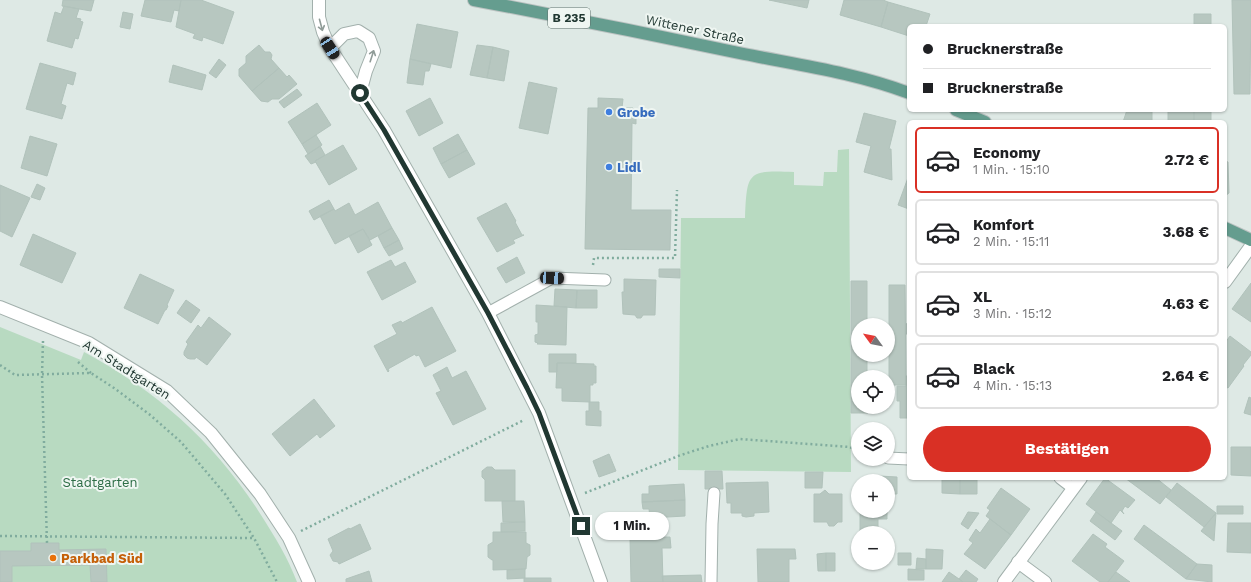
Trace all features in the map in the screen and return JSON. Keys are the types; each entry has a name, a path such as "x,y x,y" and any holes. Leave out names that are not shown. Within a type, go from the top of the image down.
{"main road":[{"name":"Wittener Straße","path":"474,0 660,36 841,74 885,84 907,92"},
{"path":"961,112 980,120"},
{"path":"1227,229 1251,240"}],"street":[{"path":"319,0 319,17 323,32 330,48 384,130 488,313 539,413 601,582"},
{"path":"330,48 344,34 358,31 368,38 374,51 366,71 360,93"},
{"path":"1227,279 1251,246"},
{"name":"Am Stadtgarten","path":"0,307 89,343 167,391 211,433 260,494 289,538 309,582"},
{"path":"1004,582 1077,483"},
{"path":"1018,562 1045,582"}],"lane":[{"path":"488,313 552,278 605,280"},
{"path":"895,458 907,459"},
{"path":"1067,480 1077,483"},
{"path":"712,582 714,493"}],"path":[{"path":"592,280 594,258 675,258 677,190"},
{"path":"44,324 42,375 47,543"},
{"path":"78,362 149,414 181,442 225,494 254,538 277,582"},
{"path":"0,365 15,375 91,373"},
{"path":"289,538 328,517 539,413"},
{"path":"571,499 681,455 709,446 740,439 851,448"},
{"path":"0,536 47,538 254,538"}],"green space":[{"path":"849,149 851,472 678,470 681,218 745,218 749,183 753,177 758,174 767,172 794,172 794,185 823,186 824,172 837,172 838,150"},
{"name":"Stadtgarten","path":"0,327 81,360 84,352 112,368 137,385 184,422 225,465 243,489 261,515 290,564 297,582 0,582"}],"building":[{"path":"63,0 94,0 91,11 62,6"},
{"path":"145,0 181,0 179,11 174,10 171,22 141,16"},
{"path":"181,0 201,0 234,12 223,44 203,37 202,41 193,38 195,34 176,27"},
{"path":"769,0 809,0 807,8"},
{"path":"844,0 883,0 888,2 881,27 840,15"},
{"path":"1232,0 1251,0 1250,94 1234,94"},
{"path":"888,2 930,14 927,24 907,24 907,35 881,27"},
{"path":"64,6 79,9 76,18 81,19 80,21 83,22 78,39 75,38 72,48 47,41 55,12 61,14"},
{"path":"123,12 133,14 130,29 120,27"},
{"path":"1194,14 1211,14 1211,24 1194,24"},
{"path":"417,24 458,32 451,68 410,59"},
{"path":"259,45 265,52 270,52 272,55 271,59 279,68 252,91 239,76 239,69 246,63 246,56"},
{"path":"477,45 493,47 487,78 470,75"},
{"path":"493,47 509,51 504,81 487,78"},
{"path":"219,59 226,65 216,78 209,73"},
{"path":"410,59 431,64 429,71 425,71 423,85 407,83"},
{"path":"40,63 76,73 73,85 67,83 61,104 66,106 62,119 26,109"},
{"path":"173,65 206,75 202,90 169,82"},
{"path":"279,68 287,77 289,75 297,84 279,99 272,99 268,102 261,101 252,91"},
{"path":"529,82 557,88 548,134 519,128"},
{"path":"297,89 302,95 284,108 279,102"},
{"path":"430,98 443,123 419,136 406,111"},
{"name":"Lidl","path":"598,98 623,99 622,108 633,108 633,115 636,115 636,124 632,123 631,210 671,210 670,250 585,249 588,108 598,108"},
{"path":"317,103 331,125 302,144 288,122"},
{"path":"1126,112 1152,112 1152,120 1124,120"},
{"path":"1168,112 1194,112 1194,120 1168,120"},
{"path":"1194,112 1211,112 1211,120 1194,120"},
{"path":"864,113 896,121 889,149 891,149 892,180 864,172 871,146 856,142"},
{"path":"458,134 467,150 441,164 433,148"},
{"path":"316,135 322,145 308,154 302,144"},
{"path":"30,136 57,144 47,176 21,168"},
{"path":"343,145 357,169 329,185 315,161"},
{"path":"320,146 325,155 311,164 305,156"},
{"path":"467,150 475,164 449,178 441,164"},
{"path":"1227,162 1228,162 1229,193 1227,194"},
{"path":"907,180 907,208 898,205"},
{"path":"37,184 45,188 40,200 31,197"},
{"path":"0,185 30,198 12,237 0,231"},
{"path":"329,200 334,209 314,220 309,211"},
{"path":"378,202 392,228 370,240 363,229 335,244 320,216 334,209 335,211 349,203 355,215"},
{"path":"506,203 522,235 524,235 513,240 515,243 497,252 477,218"},
{"path":"392,228 399,240 384,248 378,236"},
{"path":"363,229 372,245 358,253 349,236"},
{"path":"33,234 76,253 62,283 20,265"},
{"path":"399,240 403,249 389,256 384,248"},
{"path":"517,257 525,273 506,283 497,268"},
{"path":"391,260 395,267 405,262 416,282 382,300 367,272"},
{"path":"659,269 680,269 680,278 659,277"},
{"path":"140,274 174,290 167,305 168,306 158,324 124,308"},
{"path":"624,279 656,280 655,315 643,315 641,318 637,318 635,315 623,314 622,292 624,292"},
{"path":"851,281 867,281 867,318 851,318"},
{"path":"1251,283 1251,322 1232,309"},
{"path":"889,285 905,285 906,385 895,385 895,370 889,370 889,362 895,362 895,318 889,318"},
{"path":"555,289 577,290 576,308 554,306"},
{"path":"577,290 597,290 597,308 576,308"},
{"path":"186,300 200,310 191,323 177,313"},
{"path":"536,305 567,307 566,345 537,344 538,343 535,342 535,335 538,334"},
{"path":"432,307 456,351 425,367 419,355 416,356 415,354 388,369 388,372 374,346 397,334 392,325 401,321 402,323"},
{"path":"209,317 231,334 207,365 196,357 195,359 187,358 184,355 184,352 188,344 186,342 198,325 201,328"},
{"path":"907,324 907,334 906,334"},
{"path":"1230,336 1251,352 1251,355 1243,365 1244,366 1228,388 1227,388 1227,340"},
{"path":"549,354 576,354 576,363 557,363 557,372 549,372"},
{"path":"851,362 867,362 867,370 851,370"},
{"path":"557,363 594,364 594,366 596,366 596,383 590,385 590,402 562,401 562,388 556,388"},
{"path":"447,367 452,378 466,371 486,409 453,425 436,393 441,391 433,375"},
{"path":"907,376 907,418 900,418 900,401 897,401 897,386 906,386"},
{"path":"1249,397 1251,398 1251,415 1244,413"},
{"path":"314,399 335,426 320,438 317,434 290,456 272,434"},
{"path":"589,402 599,402 599,411 601,411 601,426 586,425 586,411 589,411"},
{"path":"1231,447 1251,447 1251,476 1231,475"},
{"path":"609,454 616,471 599,477 593,461"},
{"path":"487,467 492,467 495,470 515,470 515,501 485,501 485,480 482,477 482,471"},
{"path":"705,471 722,471 723,489 705,489"},
{"path":"805,472 823,472 822,488 805,488"},
{"path":"895,477 897,477 897,494 895,494"},
{"path":"942,480 960,480 960,494 942,493"},
{"path":"960,480 977,480 977,494 960,494"},
{"path":"1104,480 1108,480 1135,500 1128,508 1125,506 1122,511 1124,514 1120,510 1111,523 1086,504"},
{"path":"1128,480 1158,480 1171,490 1160,504"},
{"path":"768,482 769,512 754,513 754,516 746,517 742,516 742,513 731,513 731,503 727,503 726,483"},
{"path":"1177,483 1216,513 1204,527 1166,497"},
{"path":"684,484 685,500 642,502 642,494 649,494 649,486"},
{"path":"1001,488 1030,509 1011,535 986,516 990,510 987,508"},
{"path":"825,490 829,494 842,494 842,522 838,522 834,526 829,526 827,522 814,522 814,494 820,494"},
{"path":"685,500 685,516 650,518 649,509 643,509 642,502"},
{"path":"502,501 524,501 525,522 503,522"},
{"path":"1217,506 1243,506 1243,514 1217,514"},
{"path":"968,512 979,513 968,529 961,524"},
{"path":"1096,512 1122,531 1115,540 1090,521"},
{"path":"1216,513 1214,541 1201,531"},
{"path":"613,518 633,518 633,527 614,527"},
{"path":"860,518 887,518 878,519 878,526 860,526"},
{"path":"990,519 1011,535 985,569 964,554 973,543 969,540 976,529 980,533"},
{"path":"525,522 525,531 501,532 501,523"},
{"path":"1228,523 1251,523 1251,553 1227,552"},
{"path":"360,524 371,549 339,564 338,562 333,561 330,555 333,551 328,539"},
{"path":"1144,525 1197,564 1186,579 1134,539"},
{"path":"493,532 526,532 526,543 530,545 530,555 527,557 526,569 493,570 493,560 488,557 488,545 493,542"},
{"path":"1093,534 1107,544 1105,547 1124,561 1108,582 1100,582 1072,561"},
{"path":"670,537 671,548 662,548 663,582 631,582 630,538"},
{"name":"Parkbad Süd","path":"31,543 59,543 59,550 106,549 107,582 91,582 90,565 12,566 12,582 0,582 0,551 31,551"},
{"path":"757,549 795,549 796,559 789,559 789,582 758,582"},
{"path":"926,549 943,550 942,569 926,569"},
{"path":"826,553 826,571 818,571 817,554"},
{"path":"826,553 835,553 835,571 826,571"},
{"path":"898,553 911,553 911,565 898,565"},
{"path":"917,558 926,559 926,569 916,569"},
{"path":"1197,564 1212,565 1212,582 1186,579"},
{"path":"525,569 525,578 507,579 507,570"},
{"path":"908,569 924,570 924,580 908,580"},
{"path":"966,570 978,579 976,582 963,582 959,579"},
{"path":"369,571 372,582 346,582 346,579"},
{"path":"949,572 959,579 963,582 942,582"},
{"path":"1116,572 1130,582 1108,582"},
{"path":"701,575 702,582 663,582 662,576"},
{"path":"524,578 551,578 551,582 524,582"}],"place":[{"name":"Grobe","path":"609,112"},
{"name":"Lidl","path":"609,167"},
{"name":"Parkbad Süd","path":"53,558"}],"route":[{"path":"360,93 384,130 488,313 527,388 539,413 581,526"}]}
